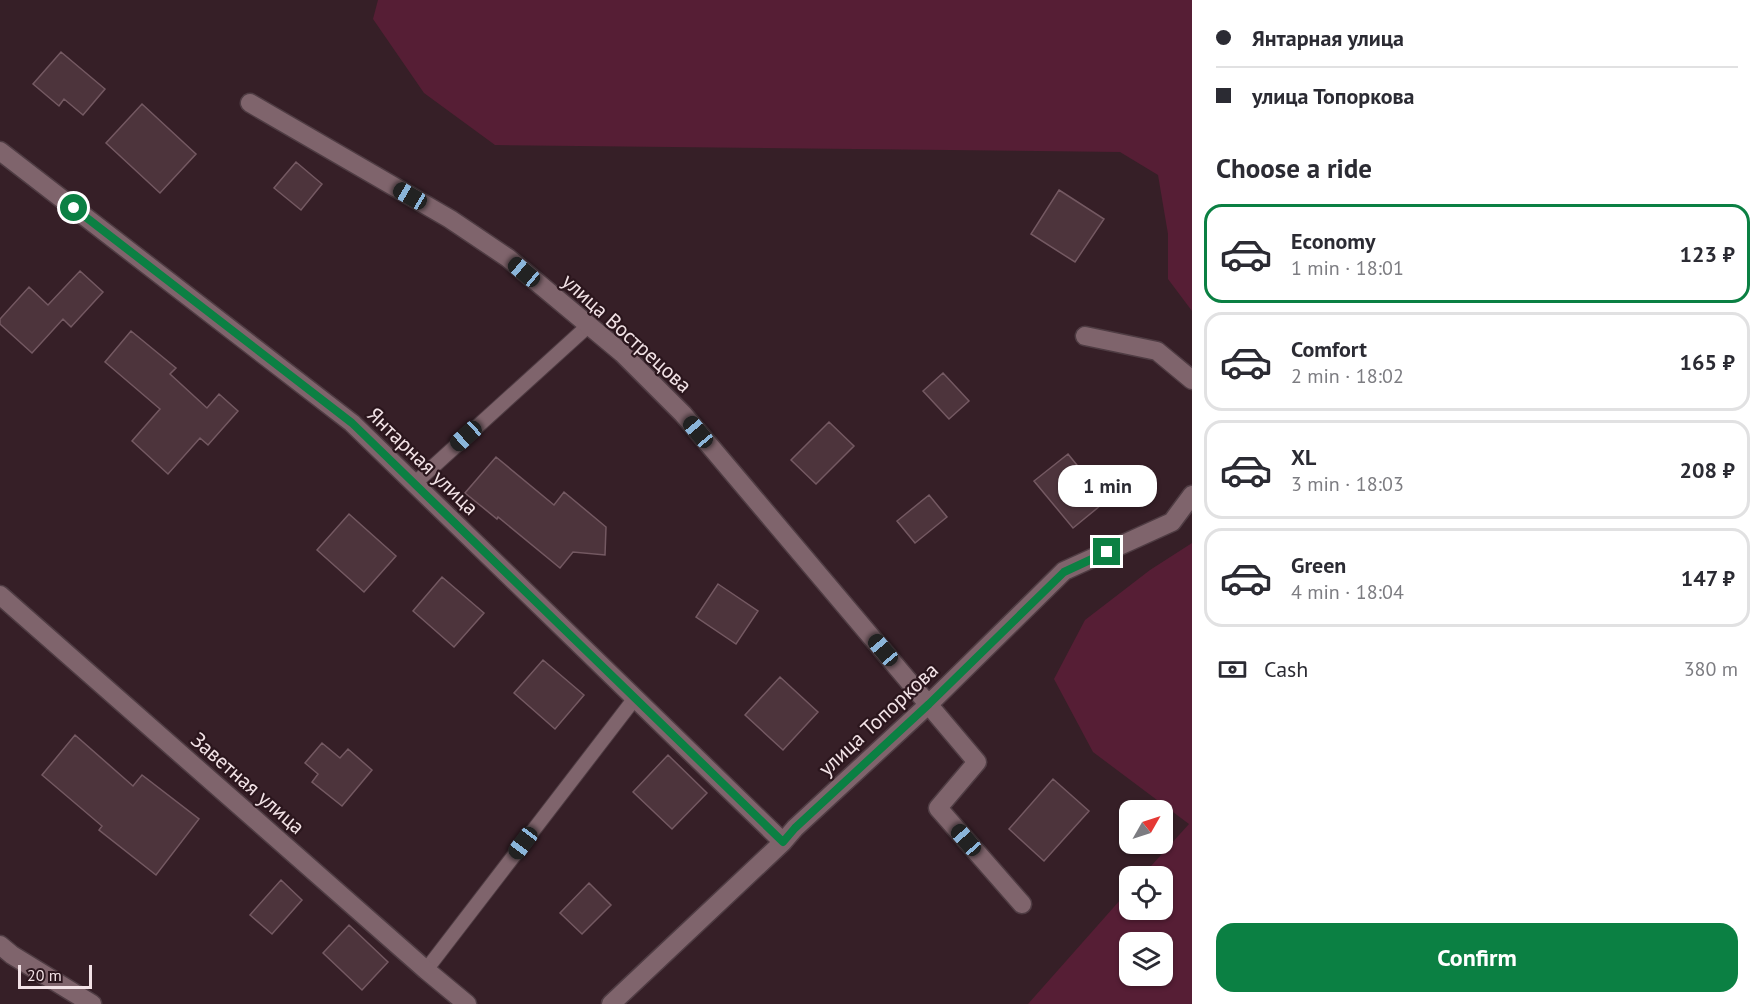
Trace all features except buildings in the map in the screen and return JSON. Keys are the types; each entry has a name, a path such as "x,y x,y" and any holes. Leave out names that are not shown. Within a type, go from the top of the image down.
{"street":[{"name":"улица Вострецова","path":"250,103 450,219 508,258 622,353 683,414 977,762 938,808 1022,904"},
{"name":"Янтарная улица","path":"0,151 352,423 783,842"},
{"path":"1085,336 1157,351 1192,380"},
{"name":"улица Топоркова","path":"611,1004 929,704 1064,572 1172,522 1192,495"},
{"name":"Заветная улица","path":"0,595 467,1004"},
{"path":"0,945 12,955 92,1004"}],"lane":[{"path":"414,484 588,326"},
{"path":"426,970 634,698"}],"shaded area":[{"path":"378,0 1192,0 1192,311 1168,279 1168,234 1158,175 1120,152 495,145 424,93 373,19"},
{"path":"1192,543 1192,1004 1028,1004 1119,901 1119,920 1173,920 1173,866 1151,866 1162,854 1173,854 1173,842 1189,824 1173,812 1173,800 1157,800 1093,752 1054,679 1085,620 1150,570"}],"route":[{"path":"74,208 352,423 783,842 1064,572 1107,552"}]}
